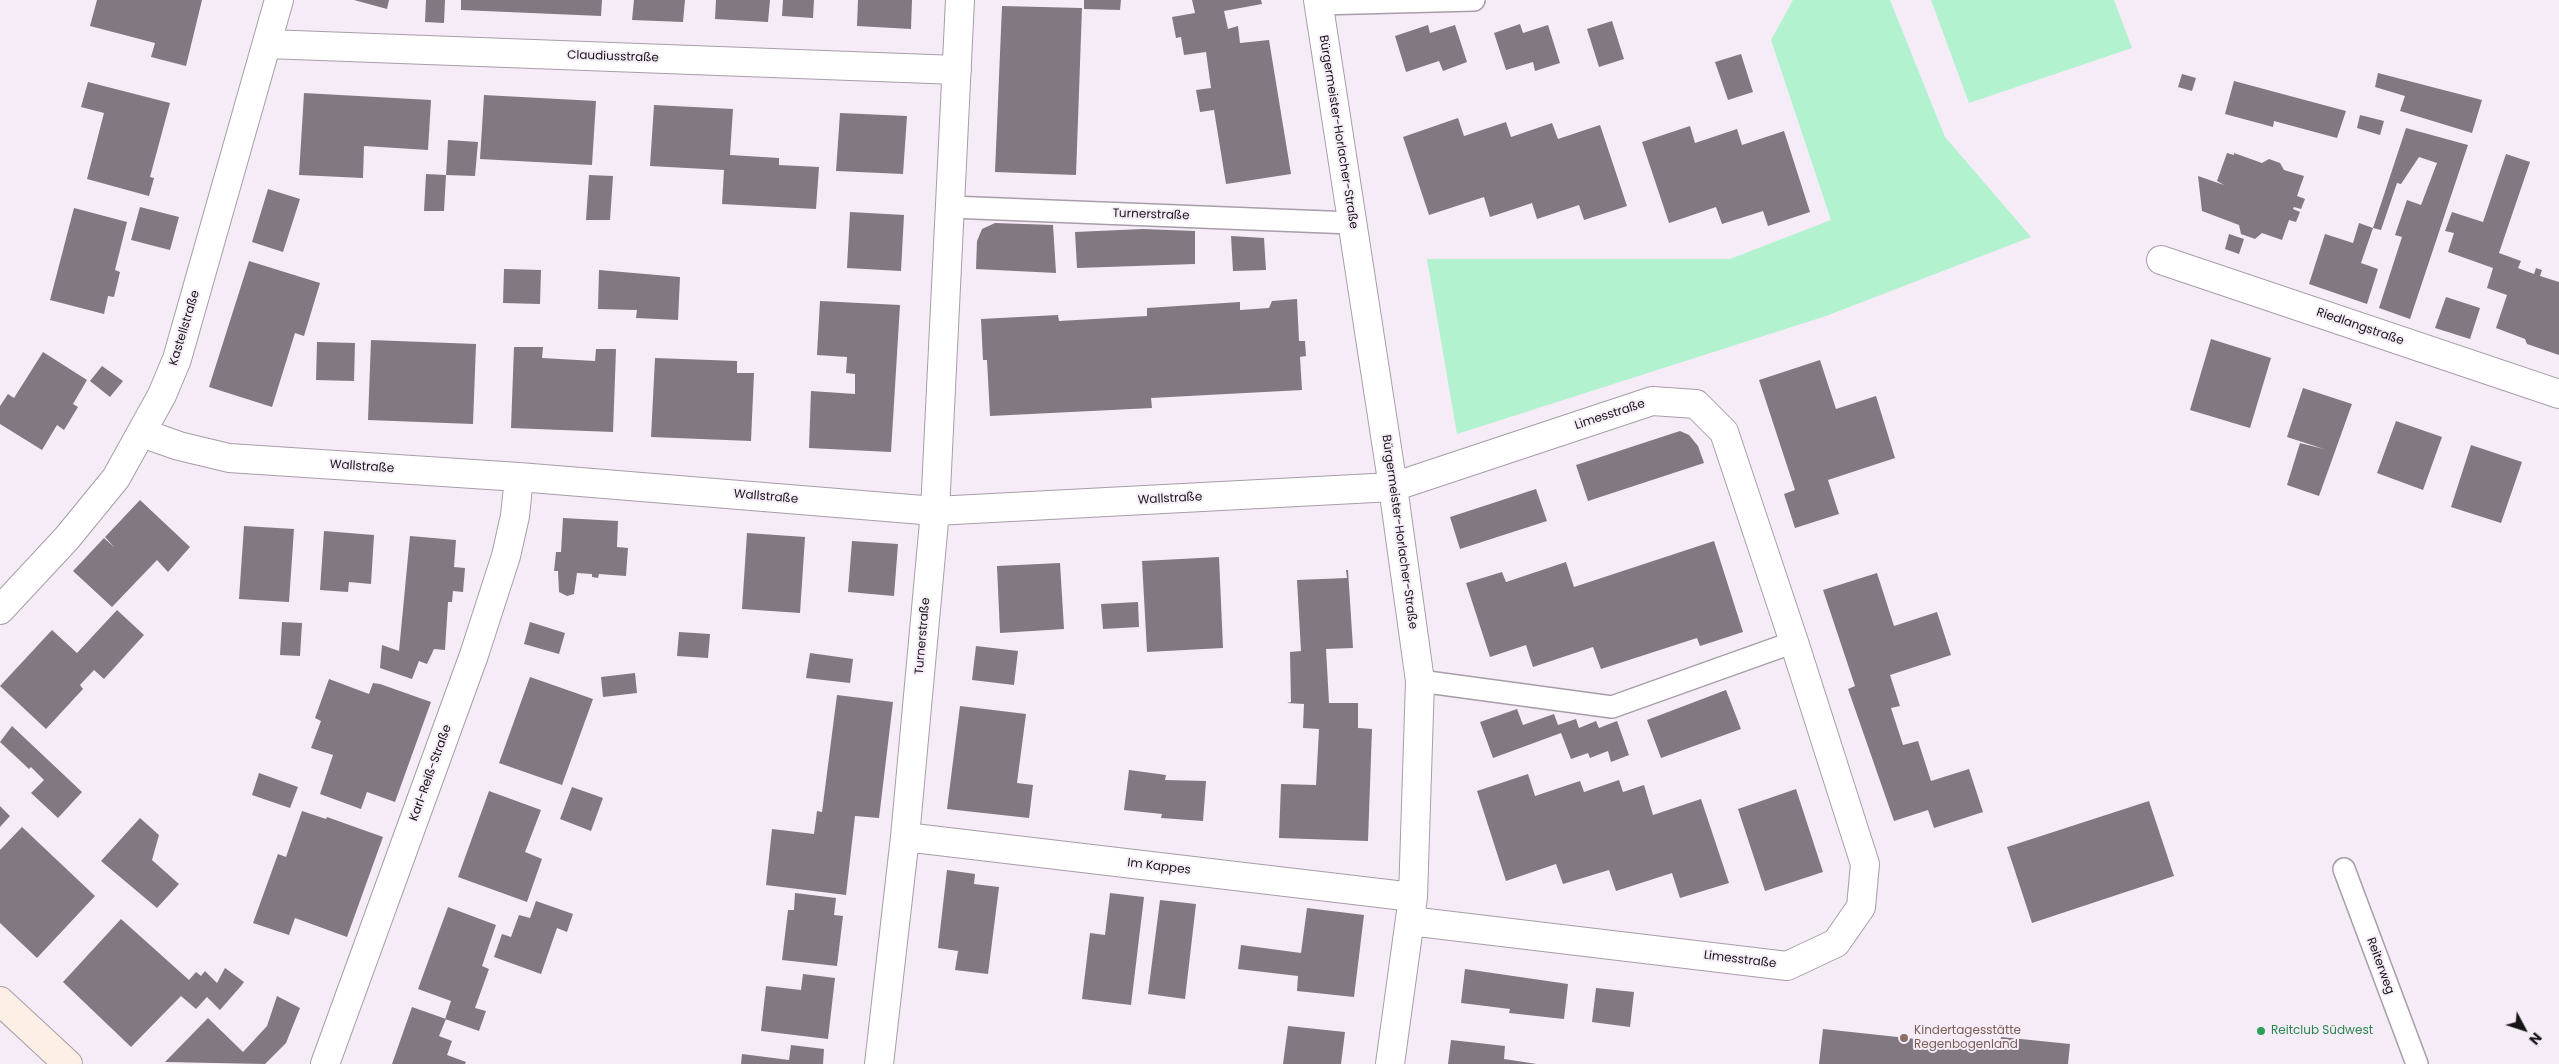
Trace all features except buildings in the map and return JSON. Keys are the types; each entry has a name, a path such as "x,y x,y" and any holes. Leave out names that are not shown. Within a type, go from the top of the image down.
{"main road":[{"path":"0,1001 68,1064"}],"street":[{"name":"Kastellstraße","path":"0,610 67,538 116,478 142,433 177,359 279,0"},
{"name":"Turnerstraße","path":"879,1064 905,836 935,511 960,0"},
{"name":"Bürgermeister-Horlacher-Straße","path":"1318,2 1393,487 1420,681 1412,909 1390,1064"},
{"name":"Claudiusstraße","path":"268,44 957,70"},
{"name":"Riedlangstraße","path":"2161,260 2559,394"},
{"name":"Limesstraße","path":"1393,487 1652,401 1696,404 1724,432 1865,864 1861,907 1836,943 1787,966 1412,909"},
{"name":"Wallstraße","path":"142,433 179,446 229,458 519,477 935,511 1393,487"},
{"name":"Karl-Reiß-Straße","path":"325,1064 474,655 506,556 515,516 519,477"},
{"name":"Im Kappes","path":"905,836 1412,909"}],"lane":[{"name":"Bürgermeister-Horlacher-Straße","path":"1318,2 1474,0"},
{"name":"Turnerstraße","path":"950,207 1352,223"},
{"path":"1420,681 1612,706 1794,642"},
{"name":"Reiterweg","path":"2344,869 2417,1064"}],"green space":[{"path":"1793,0 1890,0 1945,137 2031,237 1826,316 1457,434 1427,259 1730,259 1831,220 1771,40"},
{"path":"1931,0 2114,0 2132,48 1969,103"}],"place":[{"name":"Reitclub Südwest","path":"2261,1031"},
{"name":"Kindertagesstätte Regenbogenland","path":"1904,1038"}]}
